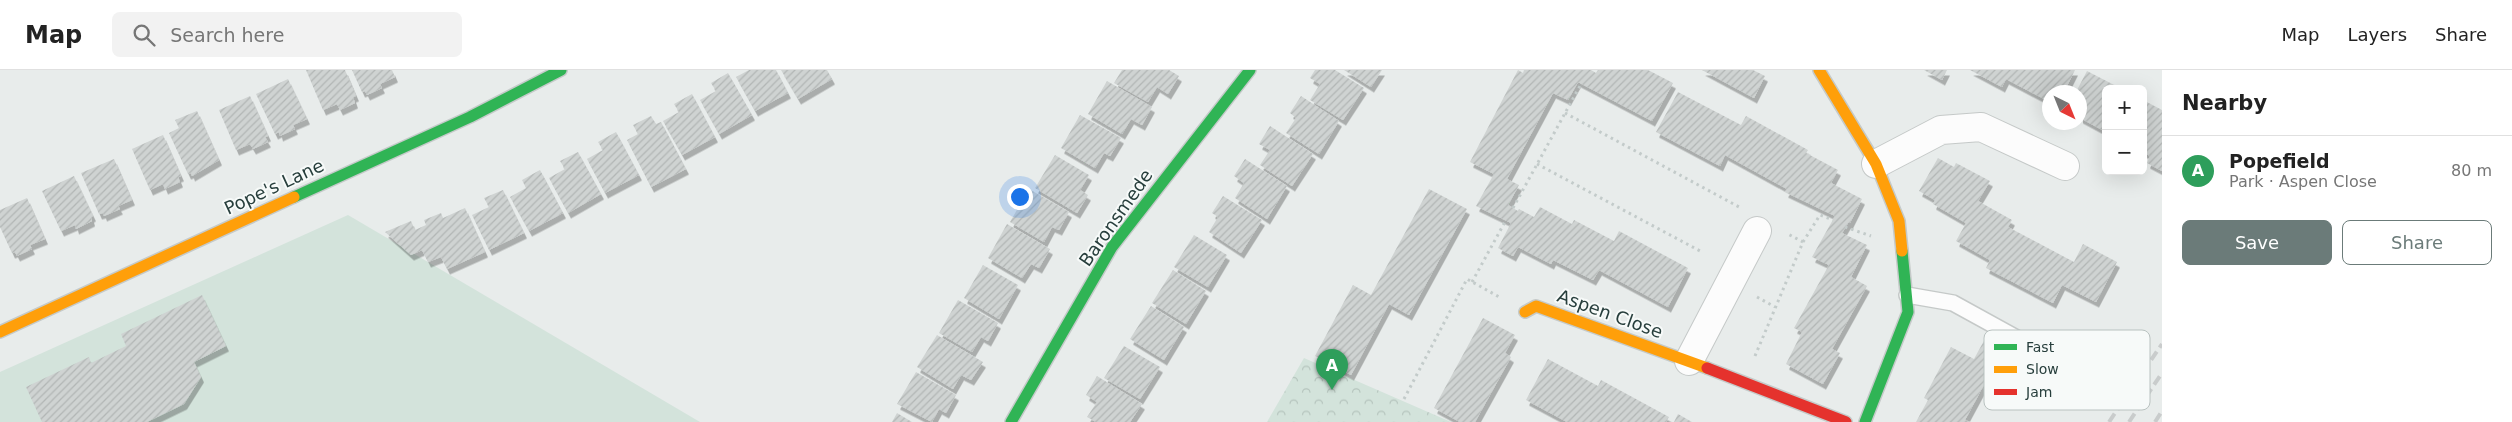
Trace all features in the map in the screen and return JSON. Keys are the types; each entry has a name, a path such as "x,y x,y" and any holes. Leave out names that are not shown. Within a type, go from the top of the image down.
{"street":[{"name":"Pope's Lane","path":"0,332 470,117 561,70"},
{"name":"Baronsmede","path":"1011,422 1112,247 1250,70"},
{"path":"1819,70 1876,164 1899,221 1908,312 1865,422"},
{"path":"1876,164 1941,130 1981,127 2065,166"},
{"path":"1689,361 1759,223"},
{"name":"Aspen Close","path":"1525,312 1536,306 1689,361 1846,422"}],"lane":[{"path":"1906,295 1953,303 2002,330"}],"path":[{"path":"1513,208 1582,84"},
{"path":"1565,113 1759,223 1803,242"},
{"path":"1537,164 1702,252"},
{"path":"1744,382 1803,242 1820,214 1833,220"},
{"path":"1472,282 1506,220"},
{"path":"1404,399 1467,279 1525,312"},
{"path":"1757,297 1776,307"}],"green space":[{"path":"348,215 700,422 0,422 0,372"},
{"path":"1304,358 1451,422 1267,422"}],"building":[{"path":"306,70 345,70 356,96 353,97 355,103 340,110 337,104 323,110"},
{"path":"352,70 392,70 395,77 380,84 382,88 367,95 365,91 362,92"},
{"path":"749,70 776,70 788,93 755,111 736,77"},
{"path":"781,70 827,70 832,79 798,99"},
{"path":"1122,70 1169,70 1179,76 1168,94 1157,87 1148,102 1114,83"},
{"path":"1315,70 1335,70 1364,88 1343,120 1310,100 1320,84 1310,78"},
{"path":"1344,70 1382,70 1371,87"},
{"path":"1518,70 1523,73 1524,70 1591,70 1596,73 1598,70 1648,70 1673,83 1652,121 1578,82 1568,100 1553,93 1507,179 1519,185 1508,205 1518,211 1519,209 1534,217 1540,207 1572,224 1574,220 1614,241 1619,231 1688,268 1668,307 1599,270 1593,280 1553,260 1551,264 1518,247 1513,256 1498,248 1511,223 1476,206 1494,174 1470,162"},
{"path":"1702,70 1753,70 1765,76 1754,98"},
{"path":"1924,70 1947,70 1942,80"},
{"path":"1970,70 2075,70 2068,85 2042,85 2042,98 2006,79 2002,87"},
{"path":"2087,71 2114,85 2102,85 2102,130 2087,122 2087,85 2080,85"},
{"path":"728,73 752,115 719,134 700,100 716,91 711,83"},
{"path":"288,79 307,119 293,125 295,129 280,136 279,132 275,134 256,94"},
{"path":"1107,81 1152,107 1142,125 1131,119 1122,134 1088,114"},
{"path":"1678,92 1741,125 1746,116 1808,150 1806,153 1838,170 1831,183 1862,199 1850,223 1848,223 1842,233 1867,245 1851,277 1867,286 1832,349 1840,353 1823,384 1786,364 1802,332 1794,328 1829,265 1812,257 1835,216 1785,192 1787,189 1725,155 1720,166 1656,132"},
{"path":"692,94 715,137 682,155 663,121 679,112 674,104"},
{"path":"250,96 268,136 265,137 268,142 253,149 250,144 236,150 219,110"},
{"path":"1301,96 1339,121 1319,154 1286,133 1296,118 1290,113"},
{"path":"2147,102 2162,110 2162,171 2147,163 2150,156 2147,154"},
{"path":"197,111 219,160 192,176 191,173 188,174 169,133 179,128 175,120"},
{"path":"1080,115 1121,138 1110,156 1104,153 1095,168 1061,148"},
{"path":"651,116 656,124 661,122 686,169 651,187 627,140 638,134 633,125"},
{"path":"1270,126 1313,154 1292,186 1260,165 1270,150 1259,144"},
{"path":"616,132 639,175 605,193 587,159 603,150 598,142"},
{"path":"163,135 181,176 178,177 180,182 165,189 163,184 150,190 132,149"},
{"path":"578,152 601,194 568,213 549,178 565,169 560,161"},
{"path":"1055,155 1089,175 1080,190 1088,195 1077,213 1035,188"},
{"path":"1938,158 1954,167 1956,163 1990,181 1978,201 2012,220 2008,227 2074,262 2083,244 2117,262 2096,302 2062,285 2053,303 1986,268 1990,260 1956,241 1966,223 1933,204 1935,200 1919,191"},
{"path":"114,159 132,200 118,206 120,209 104,216 103,213 99,214 81,173"},
{"path":"1245,159 1287,186 1267,219 1235,198 1244,183 1234,176"},
{"path":"540,170 563,213 529,231 510,197 526,188 522,180"},
{"path":"74,176 93,216 91,217 92,221 76,229 75,225 61,231 42,191"},
{"path":"1029,189 1069,212 1059,230 1052,227 1044,242 1010,222"},
{"path":"1429,189 1467,209 1409,315 1389,304 1351,375 1315,356 1353,285 1371,295"},
{"path":"503,190 524,233 489,250 472,215 489,207 484,198"},
{"path":"1223,196 1262,220 1241,253 1209,232 1218,217 1212,213"},
{"path":"27,198 45,239 30,245 32,249 17,256 15,252 12,253 0,227 0,210"},
{"path":"465,208 485,252 447,269 441,257 428,262 422,250 411,255 385,232 411,221 415,230 426,225 424,220 441,213 443,218"},
{"path":"1007,224 1050,249 1039,268 1031,264 1022,278 988,258"},
{"path":"1194,235 1227,255 1208,287 1174,267"},
{"path":"983,265 1018,285 999,319 964,298"},
{"path":"1173,270 1206,291 1186,324 1152,303"},
{"path":"202,295 226,346 194,362 201,377 184,404 147,422 42,422 26,387 89,357 91,363 126,346 121,334"},
{"path":"958,300 998,323 988,341 981,337 972,352 939,333"},
{"path":"1151,306 1184,327 1164,360 1130,339"},
{"path":"1483,318 1515,335 1505,353 1511,357 1475,422 1460,422 1434,408"},
{"path":"937,335 983,362 971,380 961,375 953,389 917,367"},
{"path":"1984,341 1984,385 1965,420 1970,422 1916,422 1928,400 1924,398 1951,347 1974,359"},
{"path":"1124,346 1160,367 1140,399 1104,378"},
{"path":"1548,359 1598,386 1601,380 1669,417 1666,422 1567,422 1526,400"},
{"path":"916,372 956,395 946,413 939,409 932,422 897,404"},
{"path":"1097,376 1142,404 1130,422 1096,422 1087,417 1097,402 1086,395"},
{"path":"897,413 912,422 892,422"},
{"path":"1678,414 1692,422 1674,422"}],"railway":[{"path":"2150,362 2162,344"},
{"path":"2150,391 2162,373"},
{"path":"2109,422 2117,410"},
{"path":"2129,422 2137,410"},
{"path":"2155,422 2162,411"}],"traffic: fast":[{"path":"294,197 470,117 561,70"},
{"path":"1011,422 1112,247 1250,70"},
{"path":"1865,422 1908,312 1902,251"}],"traffic: slow":[{"path":"1819,70 1876,164 1899,221 1902,251"},
{"path":"0,332 294,197"},
{"path":"1525,312 1536,306 1707,368"}],"traffic: jam":[{"path":"1707,368 1846,422"}],"place":[{"name":"Popefield","path":"1332,390"}]}
